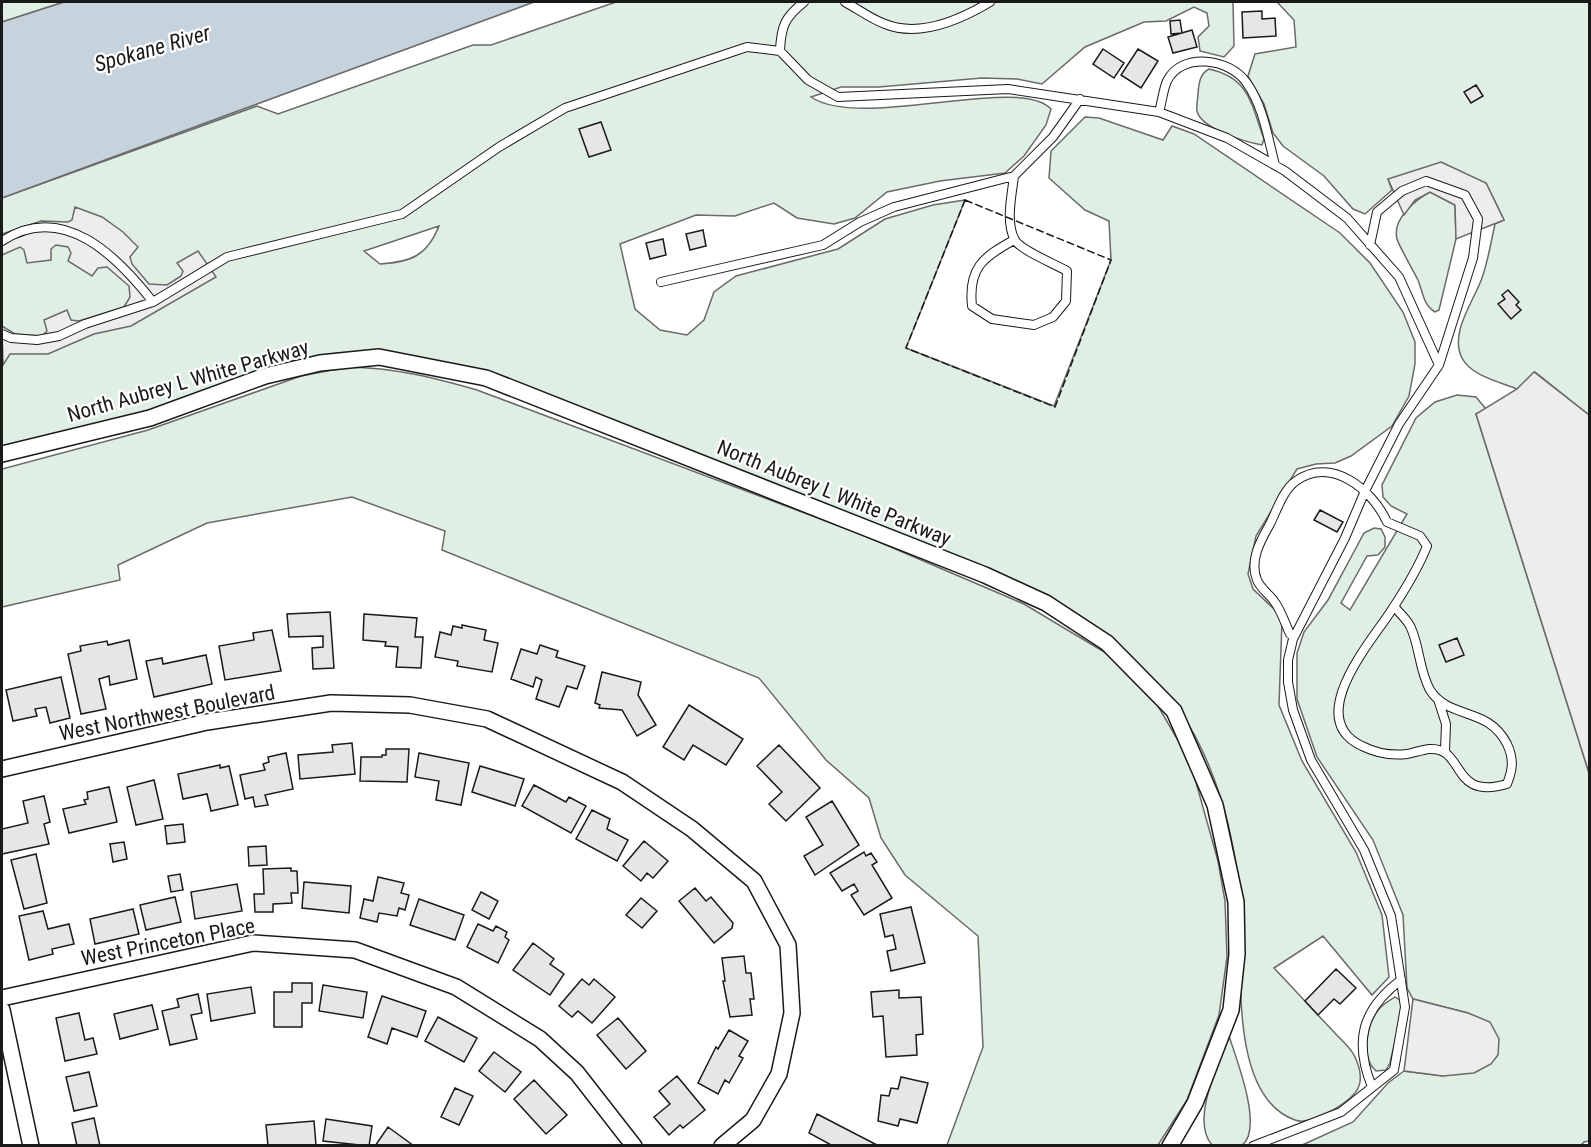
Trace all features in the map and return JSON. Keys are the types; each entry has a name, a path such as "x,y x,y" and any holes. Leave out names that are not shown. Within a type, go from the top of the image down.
{"street":[{"name":"North Aubrey L White Parkway","path":"2,454 150,418 265,376 320,363 378,357 486,378 985,575 1046,603 1107,643 1174,711 1215,805 1236,902 1237,954 1230,1010 1195,1103 1170,1146"},
{"name":"West Northwest Boulevard","path":"2,769 207,722 331,703 399,704 486,719 622,782 692,830 754,881 788,945 792,1013 779,1074 753,1120 722,1146"},
{"name":"West Princeton Place","path":"2,998 253,943 355,950 456,987 540,1039 578,1073 634,1146"},
{"path":"2,1010 31,1146"}],"lane":[{"path":"780,51 781,30 792,11 804,2"},
{"path":"845,2 898,28 941,25 990,2"},
{"path":"2,334 11,338 37,340 59,336 85,324 153,302 227,257 402,214 499,147 565,108 747,47 780,51 808,80 838,97 1008,89 1159,112 1227,138 1275,165 1347,218 1399,277 1438,365"},
{"path":"1159,112 1167,80 1177,68 1189,63 1209,62 1228,66 1246,81 1260,108 1275,165"},
{"path":"661,282 823,245 860,222 894,207 1014,176 1053,137 1080,99"},
{"path":"1014,176 1011,219 1014,240 1020,246 1067,271 1066,301 1053,317 1034,325 992,319 972,306 970,290 973,274 986,257 1014,240"},
{"path":"1253,1146 1341,1112 1394,1070 1405,1007 1390,916 1386,905 1364,850 1311,760 1293,710 1287,682 1290,647 1399,424 1438,365 1473,258 1478,219 1465,195 1425,182 1402,191 1377,212 1370,244"},
{"path":"2,241 12,234 55,227 81,236 104,248 125,267 153,302"},
{"path":"1290,634 1275,603 1257,580 1254,560 1260,542 1284,496 1295,482 1311,474 1327,472 1340,474 1365,491 1380,507 1387,522 1420,536 1427,546 1394,606 1354,663 1340,701 1341,724 1355,743 1375,752 1407,754 1432,749 1445,752 1453,758 1460,775 1478,786 1494,788 1508,784 1513,759 1499,730 1484,718 1452,708 1438,698"},
{"path":"1394,606 1411,628 1423,676 1438,698 1446,724 1445,752"},
{"path":"1372,1087 1362,1062 1362,1042 1370,1013 1383,994 1401,980"}],"green space":[{"path":"2,2 64,2 2,22"},
{"path":"616,2 1233,2 1234,46 1224,57 1200,51 1198,37 1209,26 1207,13 1194,7 1166,21 1144,22 1085,47 1042,84 1017,79 982,78 879,87 841,87 811,97 834,106 865,108 1007,97 1034,100 1051,109 1046,125 1024,156 1005,173 940,181 887,192 855,218 834,224 797,218 774,203 735,216 696,215 620,244 635,309 660,330 687,335 704,320 714,292 736,276 838,249 885,219 933,205 965,200 906,348 1054,406 1111,260 1109,221 1085,210 1049,178 1051,151 1085,117 1099,118 1163,140 1172,126 1194,134 1340,233 1370,263 1403,312 1415,342 1415,364 1409,396 1392,426 1351,456 1335,463 1316,464 1297,469 1256,536 1248,574 1253,589 1274,609 1282,621 1279,705 1302,761 1356,852 1382,915 1389,977 1372,995 1323,936 1274,968 1354,1055 1360,1079 1358,1089 1350,1098 1327,1113 1301,1121 1295,1120 1273,1106 1258,1084 1248,1055 1243,1023 1239,889 1234,851 1222,802 1202,750 1179,710 1149,675 1109,637 598,415 379,353 338,353 296,360 135,417 2,451 2,198 257,106 278,114 473,45 491,45","holes":["439,226 423,251 401,261 380,264 364,251"]},
{"path":"1277,2 1589,2 1589,415 1535,372 1517,389 1479,374 1462,358 1459,338 1464,317 1482,278 1495,224 1504,220 1486,183 1388,179 1392,190 1365,214 1353,209 1324,176 1283,146 1273,133 1264,104 1248,76 1255,54 1296,47 1294,20"},
{"path":"1209,69 1233,79 1247,94 1264,139 1262,145 1225,134 1200,118 1197,111 1199,85 1202,76"},
{"path":"1430,192 1455,205 1456,239 1439,310 1435,312 1426,302 1418,280 1398,242 1396,232 1401,217 1406,211"},
{"path":"348,367 413,374 477,390 858,533 1024,604 1106,653 1158,706 1190,761 1218,861 1225,901 1227,957 1219,1015 1187,1100 1158,1145 947,1145 983,1047 978,936 905,875 881,838 869,798 826,760 759,678 442,550 445,531 352,497 207,523 118,565 120,580 2,607 2,469 148,430 301,376"},
{"path":"1457,395 1476,397 1486,409 1476,414 1589,773 1589,1141 1580,1146 1300,1146 1353,1122 1388,1083 1404,1071 1443,1076 1468,1013 1413,999 1407,988 1403,915 1373,840 1317,757 1297,699 1297,653 1304,632 1328,600 1364,533 1374,528 1381,529 1385,537 1385,547 1378,555 1367,556 1341,603 1350,610 1407,514 1391,506 1383,497 1382,485 1416,418 1435,402"},
{"path":"1395,997 1401,1001 1401,1015 1390,1063 1386,1070 1376,1071 1368,1058 1367,1049 1371,1023 1379,1009"},
{"path":"1229,1036 1246,1093 1250,1124 1248,1137 1242,1145 1212,1145 1206,1134 1205,1107 1213,1076"}],"shaded area":[{"path":"1441,162 1486,183 1504,220 1456,239 1455,205 1430,192 1415,200 1404,215 1388,179"},
{"path":"75,207 102,217 123,232 138,247 130,257 132,264 149,284 167,285 181,276 183,271 177,263 198,251 216,277 131,326 94,334 48,354 10,354 3,365 2,326 15,334 42,336 47,331 44,320 67,310 71,320 79,321 124,307 130,297 129,286 107,267 98,268 92,276 68,261 71,253 68,247 56,245 51,249 51,260 27,263 24,250 20,247 2,255 2,234 41,221 68,222 72,220"},
{"path":"1534,372 1589,415 1589,773 1476,414 1517,389"},
{"path":"1413,999 1468,1013 1490,1022 1499,1039 1498,1055 1491,1064 1474,1073 1443,1076 1404,1071"}],"water":[{"name":"Spokane River","path":"64,2 534,2 2,198 2,22"}],"building":[{"path":"1262,11 1262,19 1275,18 1276,36 1243,38 1242,12"},
{"path":"1180,20 1182,33 1171,34 1170,21"},
{"path":"1192,30 1197,47 1173,53 1168,37"},
{"path":"1103,49 1124,63 1114,78 1093,64"},
{"path":"1138,49 1158,61 1141,88 1121,75"},
{"path":"1476,85 1483,96 1471,103 1464,92"},
{"path":"601,122 611,150 589,157 579,129"},
{"path":"703,230 706,246 690,250 686,234"},
{"path":"663,239 666,255 650,259 646,243"},
{"path":"1508,290 1519,302 1516,305 1521,310 1511,319 1498,304 1505,299 1502,295"},
{"path":"1320,510 1343,522 1337,532 1314,520"},
{"path":"330,612 334,668 313,669 312,648 323,647 323,636 289,637 287,614"},
{"path":"364,614 417,618 415,637 423,637 421,668 396,667 398,647 385,646 386,642 363,640"},
{"path":"462,625 486,630 484,640 498,643 492,672 457,666 458,661 435,657 440,632 451,635 453,626 462,628"},
{"path":"272,630 281,671 225,680 219,646 254,640 253,633"},
{"path":"1457,638 1464,655 1446,662 1439,645"},
{"path":"129,640 137,679 110,685 109,676 99,679 106,709 81,714 68,654 81,651 80,646 107,641 108,645"},
{"path":"540,645 558,651 556,657 585,666 577,689 567,686 559,707 536,699 542,680 536,677 533,687 511,679 521,649 537,654"},
{"path":"206,655 212,684 154,697 146,661 162,658 163,664"},
{"path":"602,672 641,682 638,695 656,725 637,736 622,710 599,708 600,705 595,703"},
{"path":"61,677 70,718 50,723 46,707 35,709 37,716 13,721 6,690"},
{"path":"689,705 743,739 726,765 693,745 684,760 663,747"},
{"path":"352,743 355,774 300,779 298,755 333,752 332,745"},
{"path":"779,745 820,788 786,821 769,804 782,792 757,766"},
{"path":"386,749 409,749 407,782 360,781 361,757 382,757 386,755"},
{"path":"286,753 293,789 265,795 268,805 255,807 253,797 245,799 240,775 265,770 263,764 269,762 268,757"},
{"path":"419,753 469,763 461,805 436,800 439,781 415,777"},
{"path":"220,765 220,768 229,766 238,805 211,811 207,794 183,799 178,774"},
{"path":"480,766 524,779 515,806 472,792"},
{"path":"154,780 163,819 136,825 127,787"},
{"path":"534,785 566,802 569,797 586,806 571,833 522,806"},
{"path":"109,787 117,822 69,833 63,809 86,804 84,800 88,799 87,792"},
{"path":"44,796 50,822 44,824 49,844 2,854 2,829 28,823 23,801"},
{"path":"832,801 859,845 815,875 804,856 823,845 806,817"},
{"path":"592,810 610,819 607,829 628,840 617,861 576,839"},
{"path":"183,824 185,842 167,844 165,826"},
{"path":"644,841 668,861 653,878 647,873 641,881 623,866"},
{"path":"124,842 127,859 113,862 110,844"},
{"path":"266,846 267,865 249,866 248,847"},
{"path":"864,852 866,856 871,853 877,862 872,865 892,898 864,915 851,895 858,891 854,884 842,891 830,873"},
{"path":"36,854 47,903 24,909 11,860"},
{"path":"291,868 291,871 297,871 298,893 291,893 292,903 273,904 273,912 255,912 254,894 264,894 263,869"},
{"path":"180,874 183,890 171,892 168,876"},
{"path":"378,877 404,883 401,893 409,895 405,910 399,908 397,916 379,913 377,922 360,918 364,899 373,901"},
{"path":"304,882 351,886 349,913 302,908"},
{"path":"237,884 242,911 195,919 191,892"},
{"path":"695,888 706,901 711,897 733,923 732,928 714,943 679,901"},
{"path":"481,892 498,901 489,919 472,910"},
{"path":"175,897 181,922 146,930 140,905"},
{"path":"641,898 657,911 642,928 626,915"},
{"path":"419,899 464,915 455,940 410,925"},
{"path":"911,907 925,963 891,971 887,951 896,949 893,935 885,937 880,914"},
{"path":"133,909 139,934 95,944 90,919"},
{"path":"43,911 48,929 69,924 74,944 52,949 53,954 29,960 19,916"},
{"path":"478,924 493,931 496,926 507,932 505,937 509,940 498,963 467,947"},
{"path":"533,943 554,959 550,964 564,974 550,995 513,970"},
{"path":"744,956 746,973 751,973 754,999 750,999 752,1015 730,1017 723,981 725,981 722,958"},
{"path":"1336,969 1356,988 1340,1004 1334,999 1318,1015 1305,1001"},
{"path":"582,979 589,985 594,979 615,997 592,1023 578,1011 572,1017 559,1006"},
{"path":"292,983 312,983 312,1003 302,1003 302,1027 274,1027 274,992 292,992"},
{"path":"323,985 367,992 363,1018 319,1011"},
{"path":"251,987 255,1013 211,1021 207,994"},
{"path":"899,990 899,998 921,997 923,1034 916,1035 917,1055 886,1057 883,1016 873,1017 871,992"},
{"path":"198,994 202,1013 191,1015 197,1039 170,1045 162,1011 179,1007 177,999"},
{"path":"382,996 426,1011 417,1037 392,1028 387,1044 368,1037"},
{"path":"152,1005 158,1029 120,1039 114,1014"},
{"path":"79,1013 85,1040 93,1038 97,1054 65,1061 56,1018"},
{"path":"438,1017 477,1038 464,1062 425,1041"},
{"path":"618,1018 646,1051 626,1069 597,1035"},
{"path":"729,1030 748,1041 739,1056 743,1058 729,1083 725,1080 718,1094 698,1083 716,1047 718,1049"},
{"path":"494,1052 521,1072 505,1092 479,1071"},
{"path":"89,1072 97,1106 74,1111 66,1077"},
{"path":"677,1076 705,1110 683,1128 680,1125 669,1135 654,1117 670,1104 659,1091"},
{"path":"901,1077 928,1083 917,1123 900,1119 898,1126 878,1121 881,1095 889,1096 891,1088 898,1089"},
{"path":"534,1080 567,1115 546,1134 514,1099"},
{"path":"455,1088 473,1096 459,1125 441,1117"},
{"path":"817,1114 877,1146 833,1146 809,1133"},
{"path":"94,1118 100,1146 77,1146 72,1123"},
{"path":"326,1119 372,1126 369,1146 323,1141"},
{"path":"314,1121 316,1145 268,1146 266,1125"},
{"path":"388,1127 414,1146 375,1146"}],"fence":[{"path":"965,200 1111,260 1055,407 906,348 965,200"}]}
